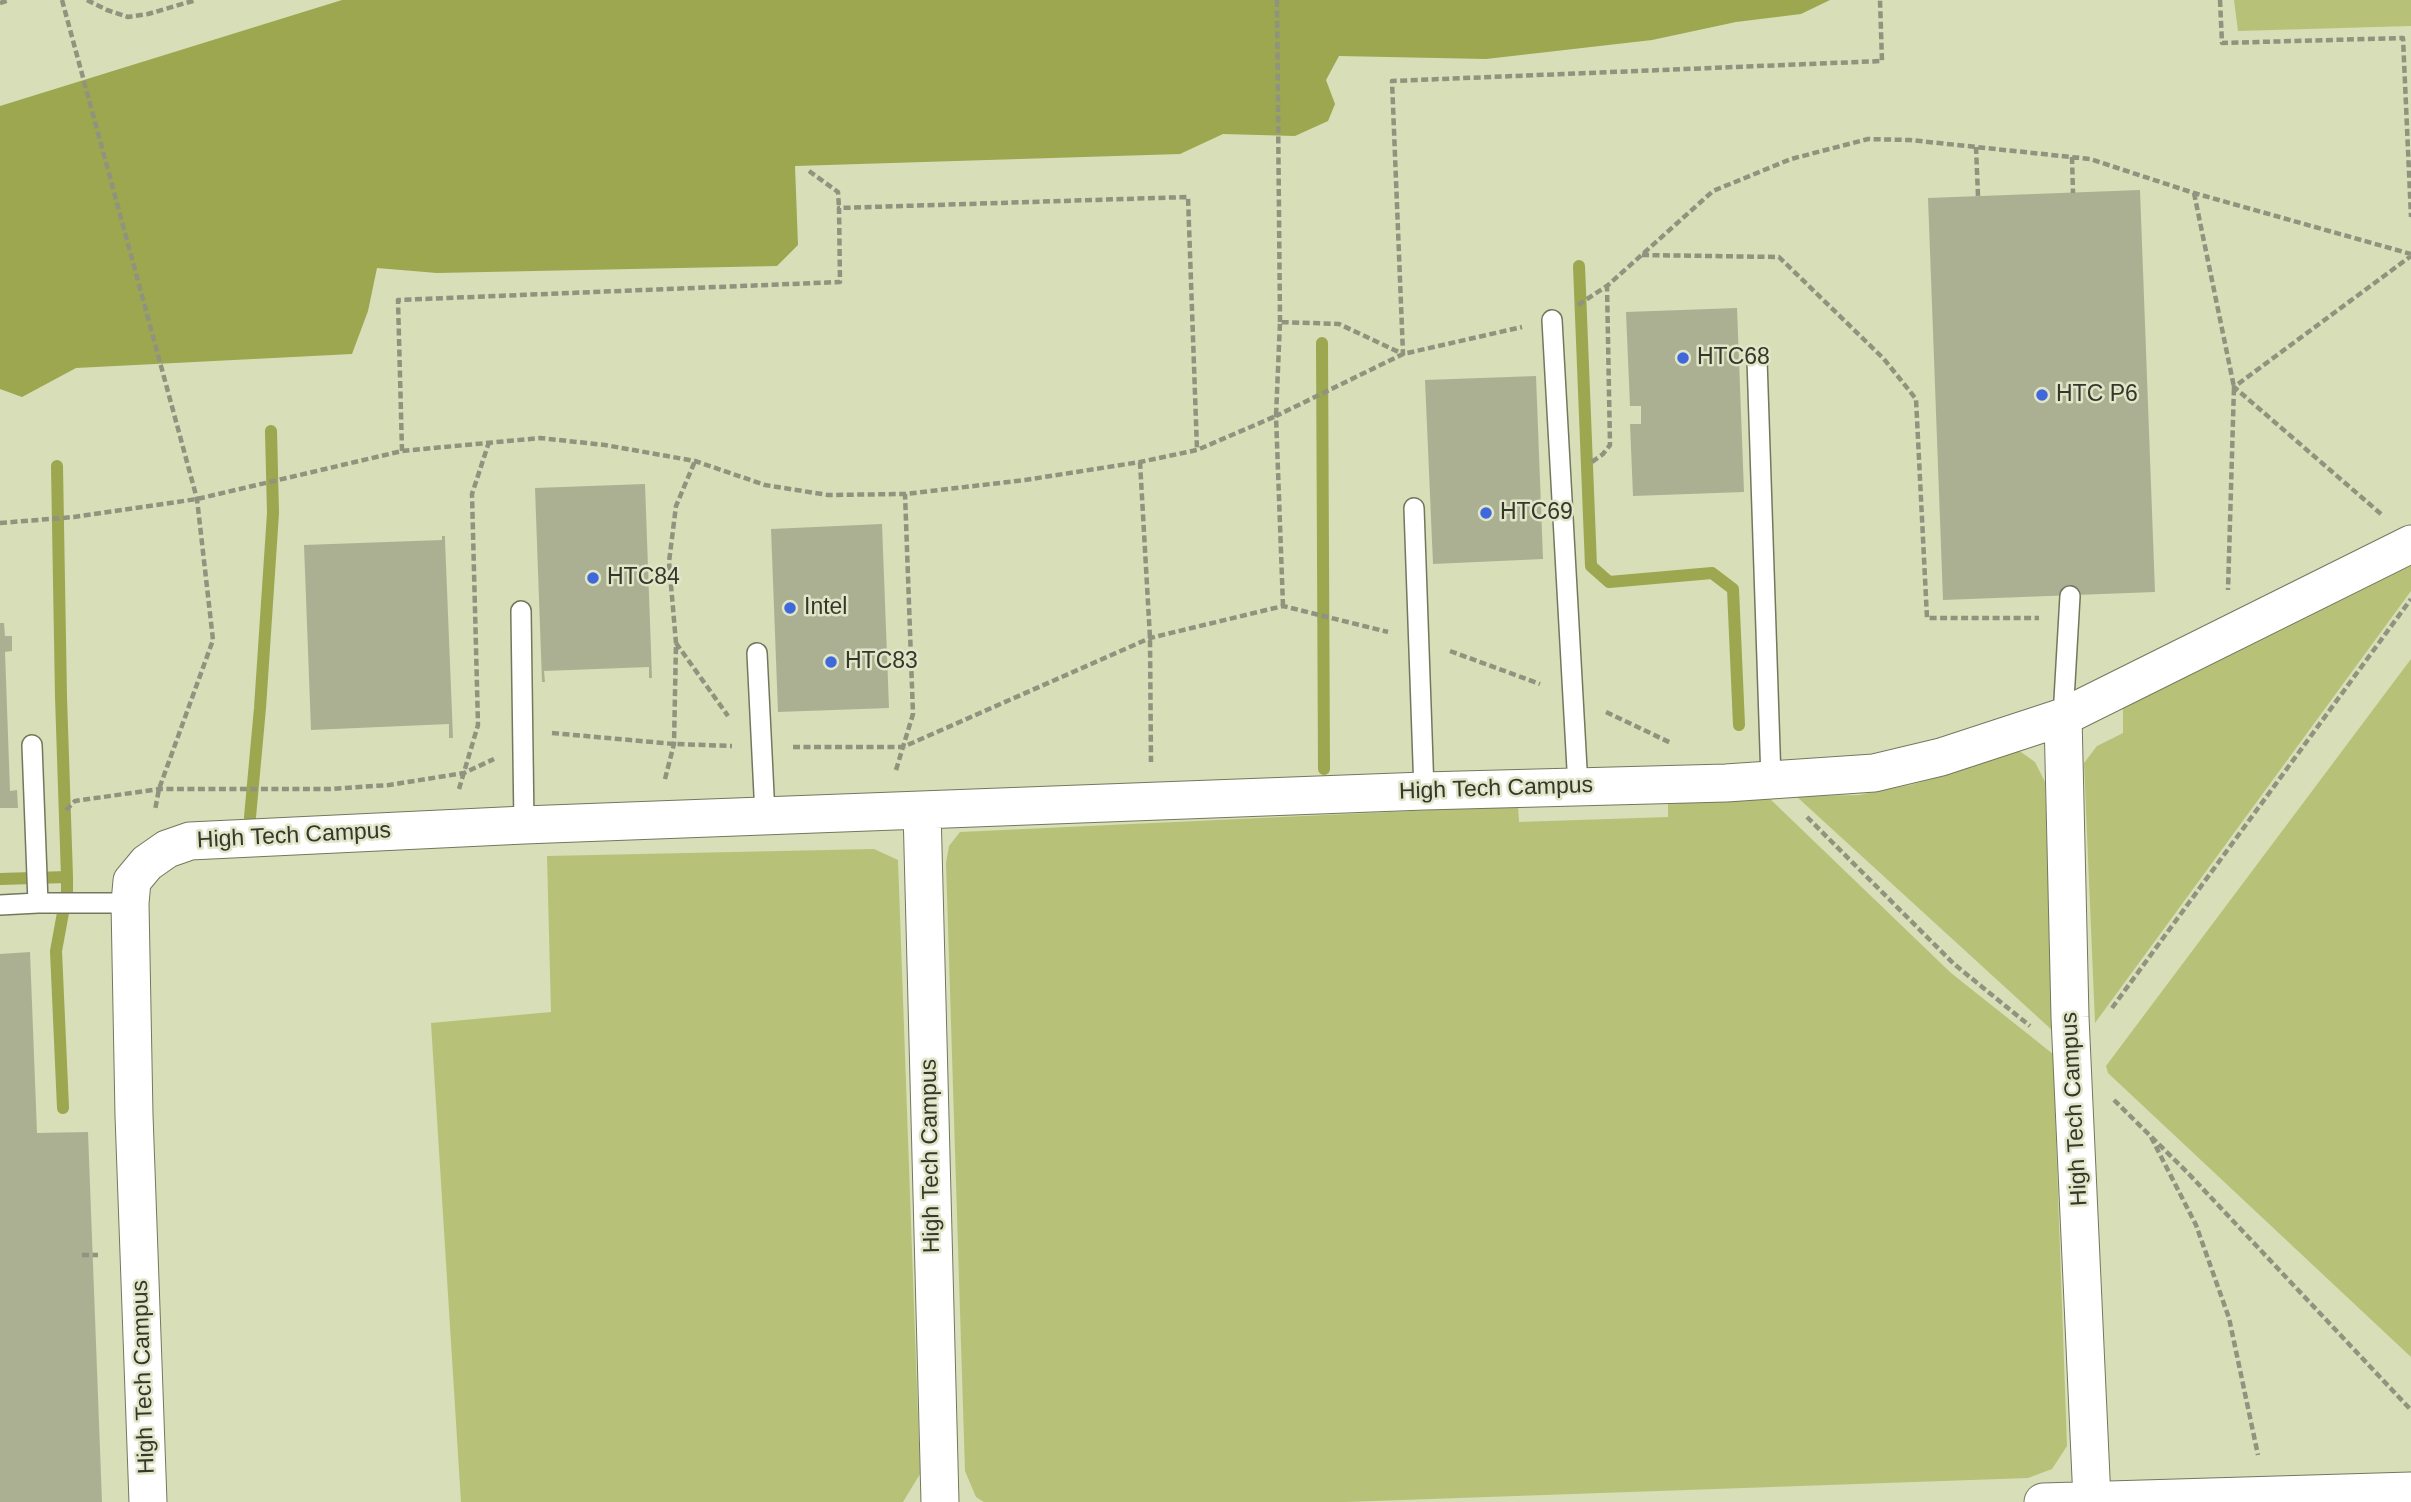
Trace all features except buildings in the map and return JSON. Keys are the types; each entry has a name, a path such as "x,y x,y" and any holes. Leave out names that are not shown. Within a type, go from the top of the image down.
{"street":[{"name":"High Tech Campus","path":"148,1502 134,1115 130,903 132,881 147,863 167,849 190,841 524,825 1726,782 1874,773 1941,757 2063,718 2226,636 2401,533"},
{"name":"High Tech Campus","path":"2063,718 2073,1061 2092,1500"},
{"name":"High Tech Campus","path":"922,810 940,1502"},
{"path":"2043,1502 2404,1495"}],"lane":[{"path":"1558,318 1578,787"},
{"path":"1757,359 1771,780"},
{"path":"1414,508 1424,791"},
{"path":"2063,718 2070,596"},
{"path":"521,611 524,825"},
{"path":"757,653 755,747 765,815"},
{"path":"32,745 38,903"},
{"path":"0,905 130,903"}],"path":[{"path":"0,3 9,0"},
{"path":"87,0 128,17 196,0"},
{"path":"1277,0 1280,322 1276,416 1283,606"},
{"path":"1403,355 1392,81 1882,61 1880,0"},
{"path":"2220,0 2222,43 2403,38 2411,217"},
{"path":"63,3 197,499 213,640 159,789 147,863"},
{"path":"0,523 74,517 197,499 402,451 540,438 605,445 695,461 765,485 828,495 905,494 1025,480 1140,462 1197,450 1305,403 1403,355 1558,318 1607,286 1713,191 1791,159 1868,139 1910,140 2090,159 2194,193 2411,255"},
{"path":"1976,147 1978,196"},
{"path":"2072,157 2073,193"},
{"path":"402,451 398,300 840,282 838,191 809,170"},
{"path":"2194,193 2234,387 2226,636"},
{"path":"839,208 1188,197 1197,450"},
{"path":"1641,255 1779,257 1884,359 1916,398 1927,618 2068,618"},
{"path":"2234,387 2411,255"},
{"path":"1603,454 1610,445 1607,286"},
{"path":"1280,322 1339,324 1403,355"},
{"path":"2234,387 2401,533"},
{"path":"447,829 478,725 472,494 489,442"},
{"path":"654,821 674,744 676,643 668,562 676,506 695,461"},
{"path":"1140,462 1150,638 1152,801"},
{"path":"884,811 913,714 905,494"},
{"path":"2073,1061 2411,599"},
{"path":"75,801 159,789 330,789 389,785 464,773 523,738 755,747 903,747 1150,638 1283,606 1417,639 1574,696 1695,755 1726,782"},
{"path":"676,643 755,747"},
{"path":"1798,808 1954,964 2073,1061 2149,1134 2411,1410"},
{"path":"2149,1134 2196,1224 2229,1318 2255,1433 2265,1496"}],"shaded area":[{"path":"0,0 2411,0 2411,1502 0,1502"},
{"path":"342,0 1830,0 1801,14 1736,22 1652,40 1486,59 1339,56 1326,80 1335,104 1328,121 1295,136 1223,134 1180,154 795,166 798,245 777,266 437,273 377,268 368,311 352,354 76,368 22,397 0,389 0,106"},
{"path":"2234,0 2411,0 2411,26 2238,31"},
{"path":"2411,565 2411,591 2095,1023 2084,763 2097,746 2123,733 2123,697"},
{"path":"2411,659 2411,1357 2108,1073 2106,1066"},
{"path":"2018,750 2035,762 2045,782 2053,1031 1796,796 1859,795 1910,785 1942,776 2000,752"},
{"path":"1768,797 1951,973 2053,1054 2067,1446 2052,1469 2028,1478 1345,1502 984,1502 976,1497 965,1471 946,863 949,846 960,832 1518,806 1519,822 1668,817 1668,800"},
{"path":"874,849 898,860 920,1474 903,1502 461,1502 431,1023 551,1012 547,856"}],"waterway":[{"path":"1579,266 1591,566 1609,582 1712,573 1733,589 1739,725"},
{"path":"1322,343 1324,769"},
{"path":"250,817 273,513 271,431"},
{"path":"57,466 67,877 56,951 63,1108"},
{"path":"0,879 67,877"}],"place":[{"name":"HTC68","path":"1683,358"},
{"name":"HTC P6","path":"2042,395"},
{"name":"HTC69","path":"1486,513"},
{"name":"HTC84","path":"593,578"},
{"name":"Intel","path":"790,608"},
{"name":"HTC83","path":"831,662"}]}
